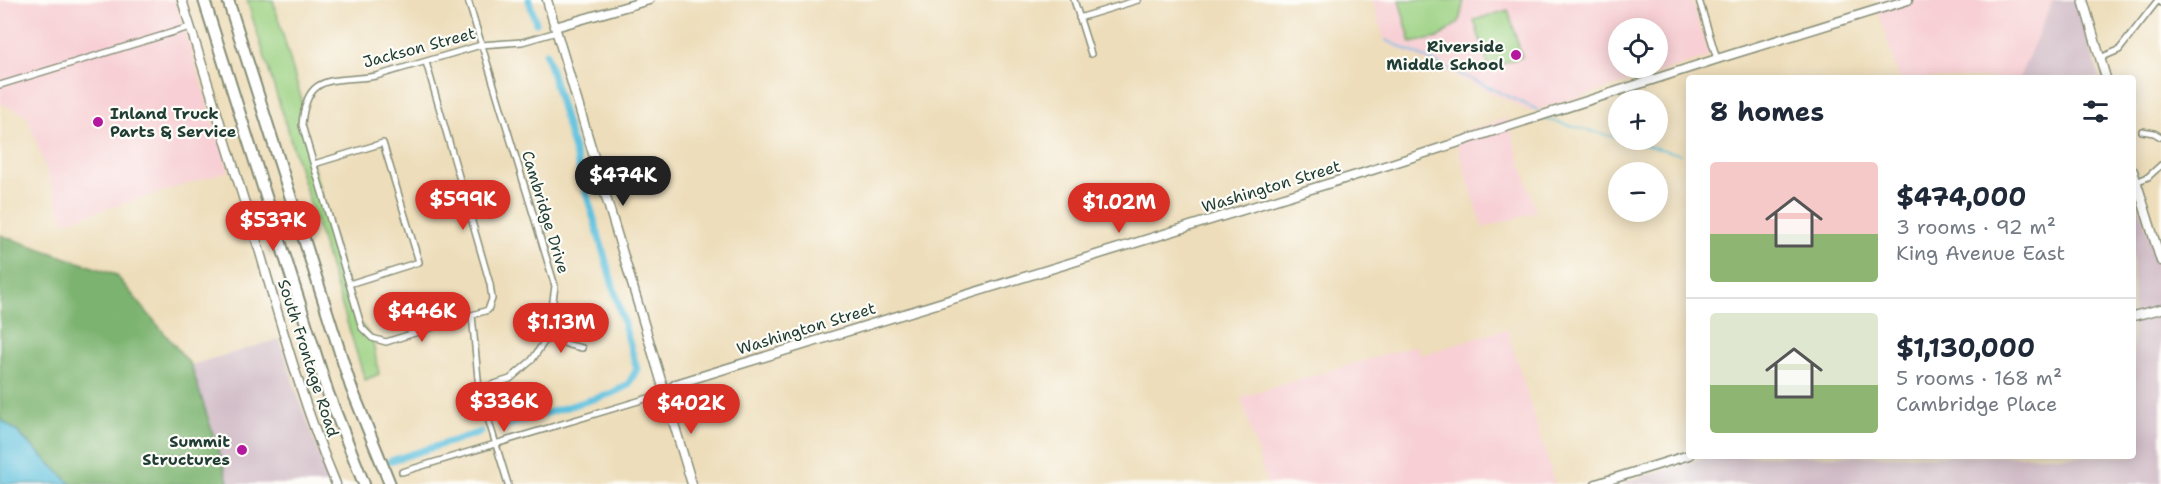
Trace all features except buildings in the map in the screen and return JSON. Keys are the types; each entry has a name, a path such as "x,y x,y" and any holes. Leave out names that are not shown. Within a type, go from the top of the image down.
{"highway":[{"path":"204,0 328,393 364,484"},
{"path":"228,0 351,387 390,484"}],"street":[{"name":"South Frontage Road","path":"182,0 283,335 336,484"},
{"name":"Cambridge Drive","path":"468,0 533,213 558,285 548,336 532,360 510,379 479,389"},
{"path":"547,0 692,484"},
{"name":"Jackson Street","path":"314,164 302,125 303,109 309,95 317,86 332,79 361,79 376,76 481,45 522,42 649,0"},
{"path":"1074,0 1091,54"},
{"path":"1079,18 1138,0"},
{"path":"1699,0 1717,59"},
{"name":"Washington Street","path":"402,472 665,393 676,384 1352,177 1890,3 1908,0"},
{"path":"2083,0 2105,75"},
{"path":"2100,58 2119,50 2159,1"},
{"path":"0,85 190,27"},
{"path":"349,284 419,262 383,143 314,164 349,284 363,328 372,338 386,342 488,310 492,298 490,284 426,62"},
{"path":"2142,131 2161,137"},
{"path":"2161,165 2148,177 2136,182 2161,261"},
{"path":"533,213 540,212"},
{"path":"2136,315 2161,309"},
{"path":"472,315 479,389 508,484"},
{"path":"548,336 582,348"},
{"path":"1596,484 1686,456"}],"shaded area":[{"path":"0,0 175,0 229,171 64,222 27,115 0,103"},
{"name":"Riverside Middle School","path":"1372,0 1692,0 1709,57 1668,70 1668,18 1608,18 1608,78 1641,78 1531,112 1385,42"},
{"path":"1886,0 2053,0 2020,75 1898,75 1876,3"},
{"path":"2053,0 2075,0 2099,75 2020,75"},
{"path":"1507,118 1536,212 1483,228 1454,135"},
{"path":"2136,195 2161,276 2161,484 1618,484 1698,459 2136,459"},
{"path":"1507,329 1555,484 1267,484 1241,397 1417,345 1421,355"},
{"path":"280,339 330,484 229,484 191,365"}],"green space":[{"path":"247,0 273,0 301,98 302,125 355,317 372,338 379,374 365,380"},
{"path":"1399,0 1464,0 1459,22 1438,38 1411,43"},
{"path":"1508,10 1522,57 1489,68 1474,20"},
{"path":"0,235 116,275 191,365 229,484 71,484 17,431 0,419"}],"water":[{"path":"0,419 16,431 71,484 0,484"}],"waterway":[{"path":"529,0 536,23"},
{"path":"1386,40 1538,111"},
{"path":"505,426 610,394 628,385 637,369 546,53"},
{"path":"1544,119 1608,135"},
{"path":"1664,150 1680,154"},
{"path":"390,461 481,432"}],"place":[{"name":"Riverside Middle School","path":"1516,55"},
{"name":"Inland Truck Parts & Service","path":"98,122"},
{"name":"Summit Structures","path":"242,450"}]}
